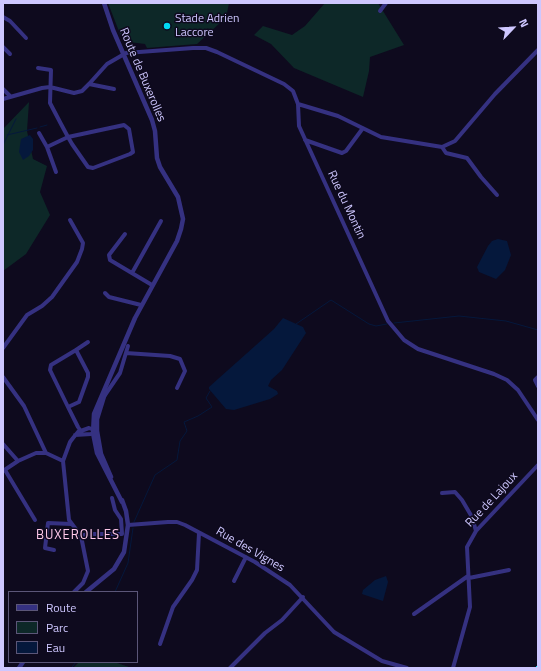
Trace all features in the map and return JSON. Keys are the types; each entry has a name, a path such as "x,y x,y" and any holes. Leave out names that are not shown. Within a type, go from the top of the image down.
{"street":[{"name":"Route de Buxerolles","path":"104,3 110,24 152,120 160,167 178,196 182,219 179,235 141,305 117,360"},
{"path":"380,11 386,3"},
{"path":"3,17 10,21 26,38"},
{"path":"3,47 10,54"},
{"name":"Rue du Montin","path":"123,54 138,51 193,48 210,49 284,84 293,91 298,104 299,126 388,321 400,336 418,349 494,374 506,380 518,390 538,420"},
{"path":"298,104 338,116 381,137 442,147 455,141 495,94 538,50"},
{"path":"3,99 50,87 74,93 82,91 107,64 123,54"},
{"path":"38,68 51,70 50,103 68,137 88,167 93,168 133,152 129,129 124,125 68,137 47,146"},
{"path":"89,84 114,89"},
{"path":"3,89 10,96"},
{"path":"306,140 311,140 342,153 346,151 363,128"},
{"path":"39,133 47,146 56,172"},
{"path":"442,147 446,153 467,158 497,195"},
{"path":"3,348 28,315 52,297 76,262 82,249 82,242 70,220"},
{"path":"132,273 161,221"},
{"path":"125,234 109,255 110,260 152,285"},
{"path":"105,293 109,297 141,305"},
{"path":"80,430 50,370 51,365 88,342"},
{"path":"104,396 114,384 124,364 128,346"},
{"path":"68,407 79,402 88,377 88,373 76,350"},
{"path":"126,353 170,356 180,359 184,370 177,388"},
{"path":"117,360 124,364"},
{"path":"94,431 104,396 117,360"},
{"path":"87,591 106,576 119,562 126,545 128,525 122,502 99,458 94,431 97,402 117,360"},
{"path":"3,377 24,406 46,453"},
{"path":"538,377 535,380 538,386"},
{"path":"75,591 84,583 88,571 80,536 71,524 63,461 67,449 75,435 80,430 94,431"},
{"path":"75,435 94,431"},
{"path":"3,444 18,461"},
{"path":"35,520 4,470 18,461 36,453 46,453 63,461"},
{"name":"Rue de Lajoux","path":"453,668 470,607 467,547 476,531 538,465"},
{"path":"442,493 455,492 462,500 472,517 476,531"},
{"path":"80,536 88,534 122,534 122,519 115,510 112,498"},
{"name":"Rue des Vignes","path":"128,525 177,522 246,557 290,585 303,597 334,632 388,663 408,668"},
{"path":"54,550 45,548 48,523 71,524"},
{"path":"160,644 173,607 197,570 199,533"},
{"path":"234,582 246,557"},
{"path":"414,614 468,577 509,570"},
{"path":"230,668 265,633 282,620 303,597"},
{"path":"386,668 388,663"}],"green space":[{"name":"Stade Adrien Laccore","path":"108,3 229,3 225,23 221,22 197,44 147,48 145,44 129,42 120,34"},
{"path":"325,3 378,3 404,45 370,57 369,71 363,97 294,68 271,44 254,35 263,26 292,35 305,26"},
{"path":"29,102 27,131 33,159 47,166 40,192 50,215 26,254 3,271 3,129"},
{"path":"78,663 117,663 132,668 73,668"}],"water":[{"path":"30,135 33,139 33,150 29,156 23,160 19,152 21,139"},
{"path":"498,239 507,241 511,255 505,270 496,279 479,272 477,267 488,246 492,241"},
{"path":"283,318 303,327 306,333 282,370 271,380 268,386 277,391 278,394 270,399 234,410 226,409 209,389 209,387 274,329"},
{"path":"386,576 388,582 383,601 362,594 363,590 375,580"}],"waterway":[{"path":"3,145 16,119"},
{"path":"40,127 47,125"},
{"path":"7,135 37,128"},
{"path":"296,324 331,300 369,324 376,326 387,324"},
{"path":"394,323 459,316 506,321 538,330"},
{"path":"134,522 155,475 177,460 180,441 187,431 184,422 198,416 212,407 206,398 210,391"},
{"path":"115,591 128,563 133,528"},
{"path":"72,667 75,663"}],"railway":[{"path":"535,668 538,665"}],"place":[{"name":"Stade Adrien Laccore","path":"167,26"}],"district":[{"name":"BUXEROLLES","path":"78,536"}]}
